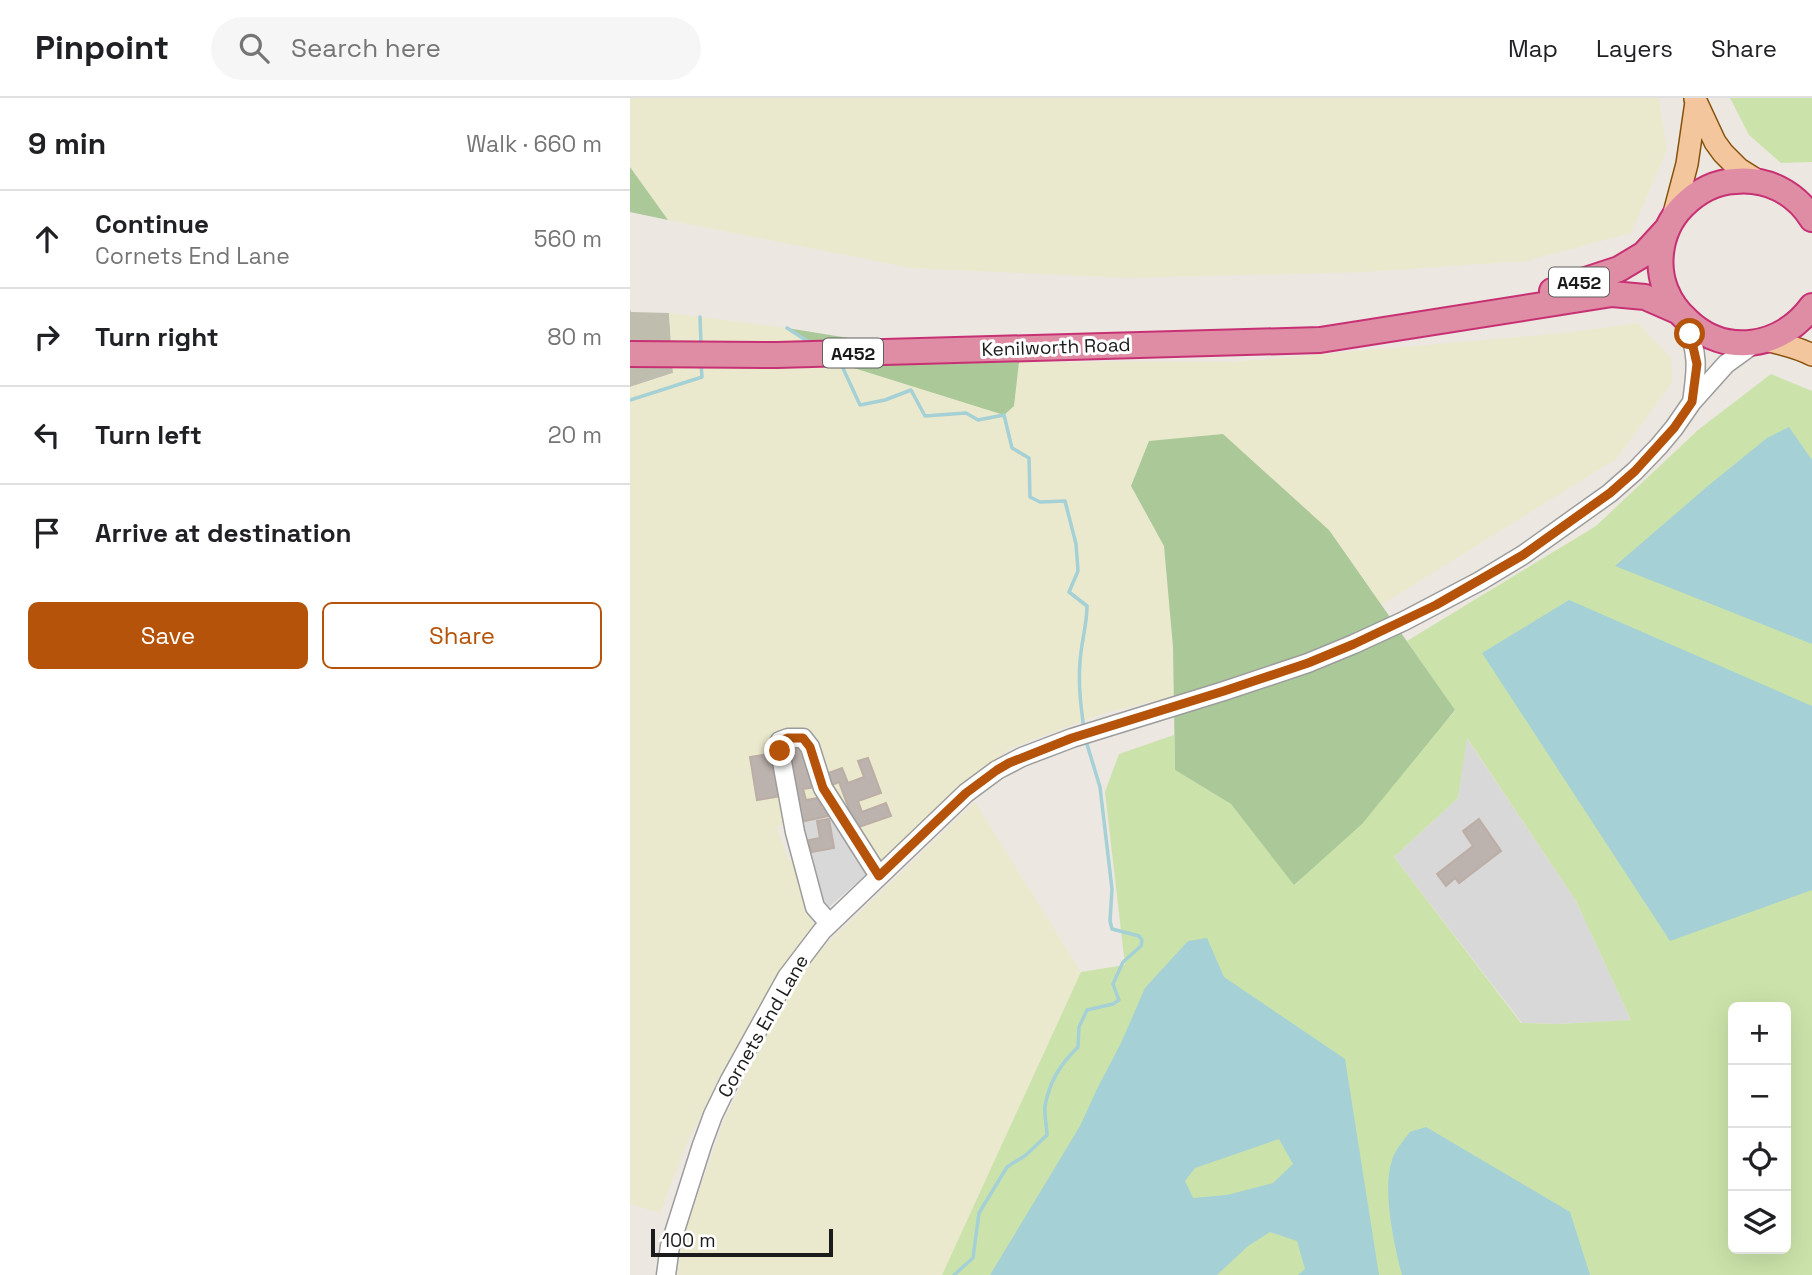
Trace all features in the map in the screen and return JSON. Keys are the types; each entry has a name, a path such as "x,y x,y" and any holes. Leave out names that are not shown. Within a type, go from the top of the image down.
{"highway":[{"name":"Kenilworth Road","path":"1479,315 1619,269 1644,254 1689,200 1709,187 1737,180 1768,184"},
{"path":"1768,184 1812,188"},
{"path":"1768,184 1800,204 1812,219"},
{"path":"1669,224 1662,250 1661,271 1667,294 1679,313 1707,336 1739,344 1760,342 1790,328 1812,306"},
{"name":"Kenilworth Road","path":"630,354 777,355 1320,340 1612,294 1645,297 1679,313"}],"main road":[{"path":"1695,100 1723,153 1739,169 1768,184"},
{"path":"1669,224 1687,164 1695,100"},
{"path":"1760,342 1784,344 1812,355"}],"street":[{"name":"Cornets End Lane","path":"1679,313 1690,334 1697,364 1692,402"},
{"name":"Cornets End Lane","path":"666,1275 670,1246 706,1135 730,1080 787,977 829,923 966,793 1009,763 1072,738 1308,663 1404,621 1479,581 1523,555 1610,493 1658,446 1726,364 1760,342"},
{"path":"829,923 815,908 795,832 780,741 803,738 810,747 823,788 879,876"}],"shaded area":[{"path":"630,309 631,312 669,313 673,373 630,387"},
{"path":"1466,737 1576,901 1631,1020 1522,1023 1394,857 1458,798"},
{"path":"833,815 869,872 828,908 817,896 800,822"}],"green space":[{"path":"630,98 1659,98 1667,150 1631,233 1526,261 1364,272 1128,278 911,268 668,220 630,167"},
{"path":"1730,98 1812,98 1812,162 1781,163 1749,135"},
{"path":"630,167 668,220 630,212"},
{"path":"669,313 787,328 841,364 1014,406 1019,362 1231,362 1564,333 1638,323 1671,358 1672,383 1616,459 1381,605 1329,530 1131,486 1164,546 1175,696 1101,714 1009,749 966,781 869,872 833,815 776,826 789,861 800,860 813,925 793,951 724,1068 686,1145 660,1213 630,1204 630,387 673,373"},
{"path":"787,328 1019,362 1014,406 1004,415 841,364"},
{"path":"1771,374 1812,391 1812,1275 942,1275 1081,972 1125,965 1105,792 1119,754 1174,735 1175,770 1231,804 1295,885 1455,711 1407,641 1596,526 1698,430","holes":["1467,738 1576,901 1631,1020 1521,1023 1394,857 1458,798"]},
{"path":"1223,434 1329,530 1455,710 1362,824 1294,885 1231,804 1175,770 1173,647 1164,546 1131,486 1149,441"},
{"path":"975,802 1081,972 942,1275 678,1275 682,1240 724,1120 779,1009 816,954"}],"water":[{"path":"1789,427 1812,460 1812,644 1615,566 1767,438"},
{"path":"1569,600 1812,706 1812,890 1670,941 1482,653"},
{"path":"1207,938 1224,977 1345,1059 1379,1275 1298,1275 1305,1269 1297,1241 1270,1232 1248,1246 1217,1275 990,1275 1080,1126 1145,988 1188,941","holes":["1279,1139 1293,1164 1273,1183 1227,1195 1193,1198 1185,1181 1195,1168"]},
{"path":"1426,1127 1570,1212 1590,1275 1402,1275 1390,1217 1389,1172 1395,1153 1410,1132"}],"building":[{"path":"804,748 817,787 803,789 806,800 824,797 825,801 820,802 822,809 831,807 833,815 800,822 786,751"},
{"path":"775,753 782,796 757,800 750,757"},
{"path":"868,758 881,793 858,801 862,812 886,803 891,816 856,828 839,782 827,787 823,775 842,768 848,783 864,777 858,761"},
{"path":"829,819 834,848 811,852 809,840 820,838 817,821"},
{"path":"1479,819 1501,851 1459,883 1455,878 1446,886 1437,874 1473,846 1463,831"}],"waterway":[{"path":"700,317 701,345"},
{"path":"787,328 812,344"},
{"path":"630,400 702,377 701,364"},
{"path":"841,364 860,405 885,400 911,390 925,416 966,413 978,420 1004,415 1012,448 1029,458 1030,497 1040,502 1065,501 1076,544 1078,571 1069,592 1087,606 1079,670 1084,730"},
{"path":"954,1275 973,1258 979,1213 1007,1167 1026,1155 1047,1135 1045,1106 1050,1088 1061,1067 1078,1047 1079,1027 1087,1010 1119,1000 1113,984 1123,962 1141,946 1142,940 1139,936 1112,929 1112,889 1100,787 1086,741"}],"route":[{"path":"780,751 780,741 803,738 810,747 823,788 879,876 966,793 1009,763 1072,738 1308,663 1436,605 1523,555 1610,493 1635,471 1674,428 1692,402 1697,364 1690,334"}]}
